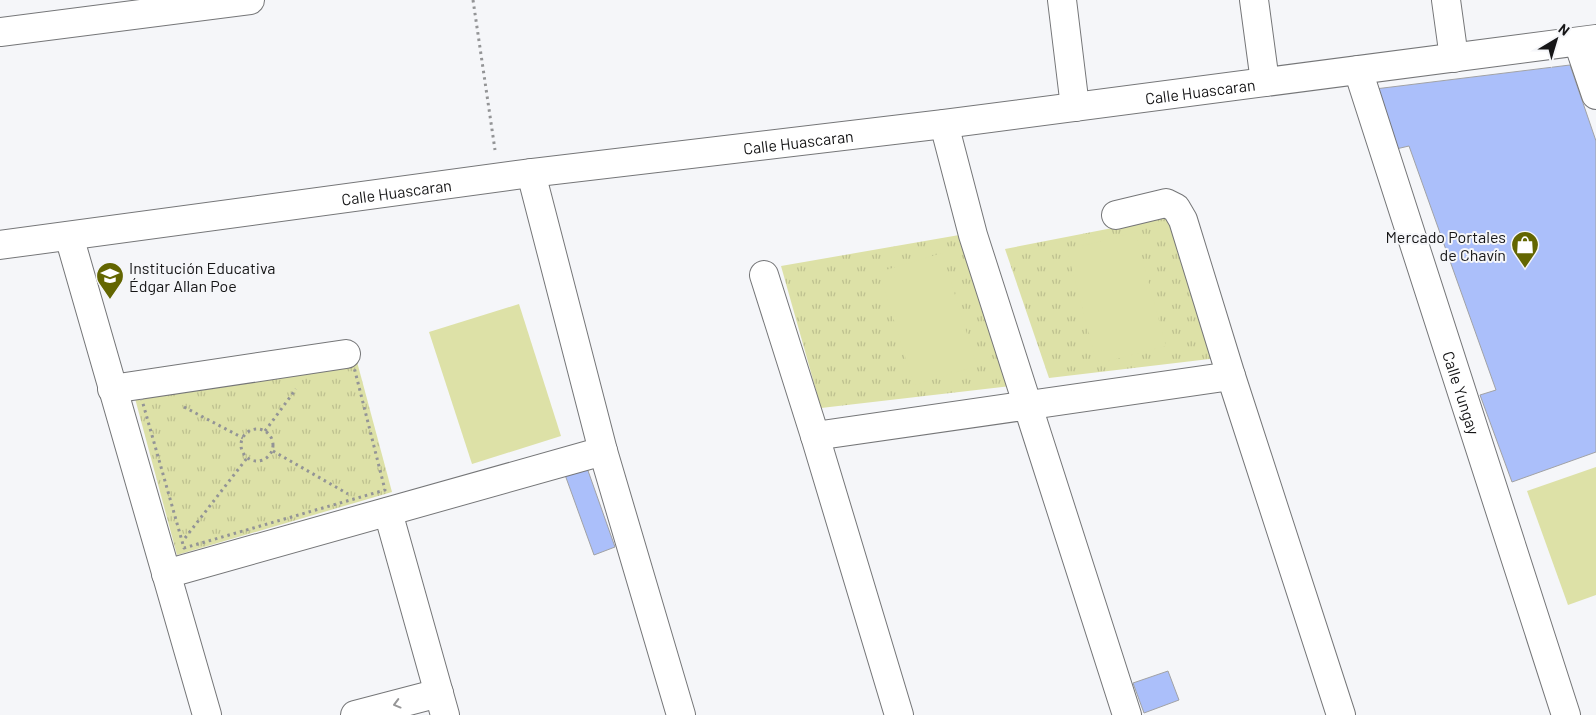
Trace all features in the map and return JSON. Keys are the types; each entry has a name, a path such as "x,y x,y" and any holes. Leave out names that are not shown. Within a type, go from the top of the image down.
{"street":[{"path":"0,32 112,9 250,0"},
{"path":"1062,0 1075,107"},
{"path":"1254,0 1265,82"},
{"path":"1446,0 1454,58"},
{"path":"1587,40 1596,94"},
{"name":"Calle Huascaran","path":"0,245 531,173 944,124 1587,40"},
{"name":"Calle Yungay","path":"1358,70 1566,715"},
{"path":"944,124 973,235 1127,715"},
{"path":"531,173 603,451 681,715"},
{"path":"1116,215 1166,203 1176,208 1183,220 1231,376 1341,715"},
{"path":"68,236 207,715"},
{"path":"764,275 815,436 899,715"},
{"path":"112,389 346,354"},
{"path":"815,436 1231,376"},
{"path":"166,574 603,451"},
{"path":"355,715 442,704 388,512"}],"path":[{"path":"473,0 499,178"},
{"path":"353,363 385,490 184,548 140,393 154,391 353,363"},
{"path":"305,376 311,368"},
{"path":"265,431 300,384"},
{"path":"154,391 162,395"},
{"path":"178,404 243,438"},
{"path":"259,429 265,431 271,436 274,444 273,451 268,458 262,461 254,461 247,458 242,452 243,438 252,430 259,429"},
{"path":"273,451 357,499"},
{"path":"182,542 247,458"}],"green space":[{"path":"1169,217 1218,358 1049,378 1005,249"},
{"path":"1135,232 1166,346 1097,364 1067,250"},
{"path":"965,234 1011,386 821,408 781,266"},
{"path":"942,253 977,366 914,385 879,272"},
{"path":"519,304 561,436 472,464 429,332"},
{"path":"356,358 392,492 177,555 133,391"},
{"path":"1596,467 1596,595 1568,605 1527,491"}],"building":[{"name":"Mercado Portales de Chavín","path":"1570,65 1596,141 1596,452 1512,482 1480,395 1496,390 1409,146 1396,149 1375,89"},
{"path":"586,465 615,547 594,555 564,472"},
{"path":"1168,671 1179,700 1144,713 1133,683"}],"place":[{"name":"Mercado Portales de Chavín","path":"1525,269"},
{"name":"Institución Educativa Édgar Allan Poe","path":"110,300"}]}
